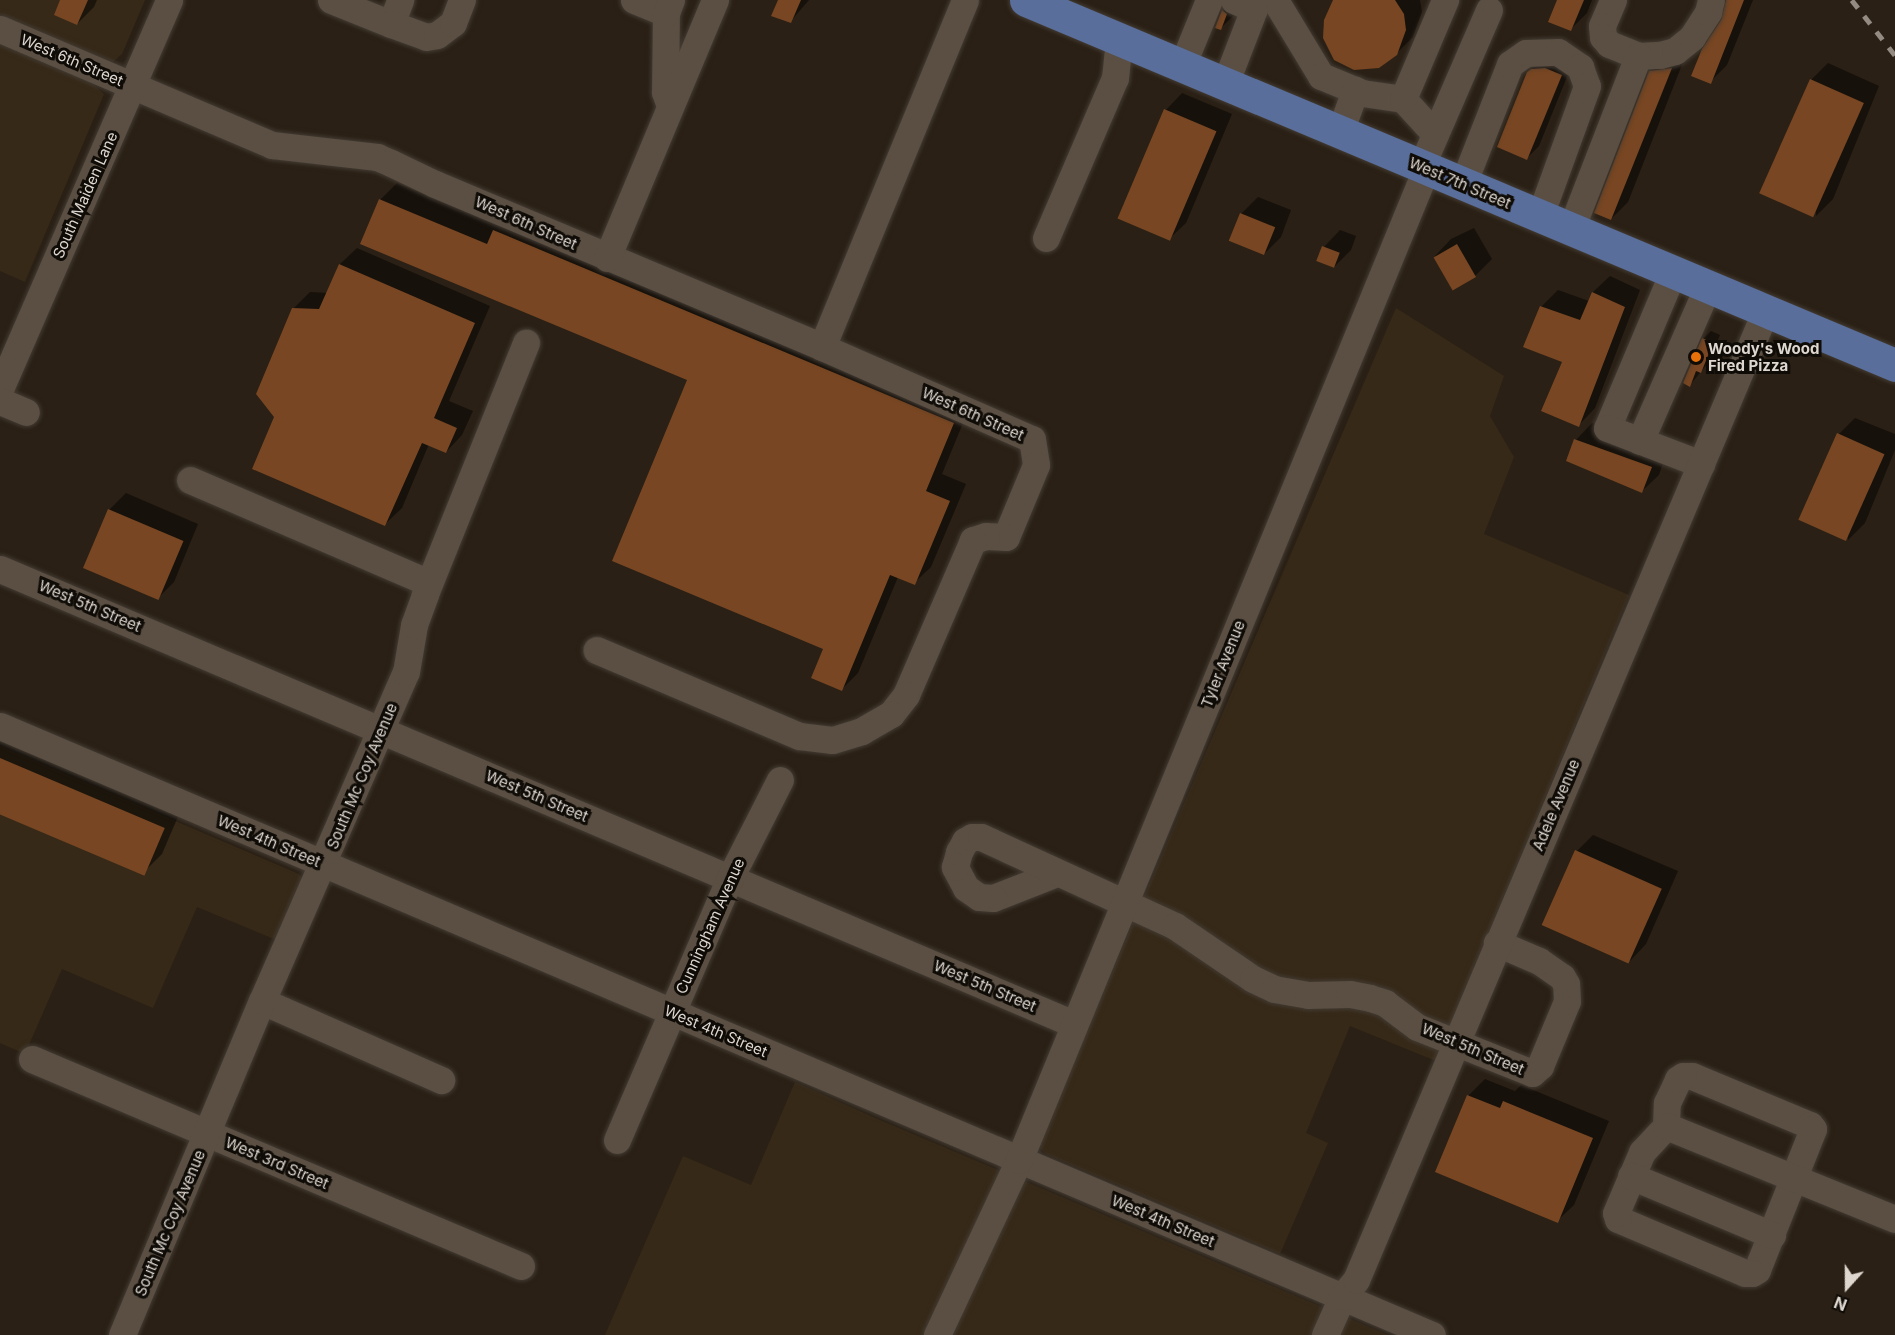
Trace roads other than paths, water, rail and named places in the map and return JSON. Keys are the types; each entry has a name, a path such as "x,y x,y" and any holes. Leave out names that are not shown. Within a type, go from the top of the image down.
{"main road":[{"name":"West 7th Street","path":"1026,0 1895,365"}],"street":[{"name":"South Maiden Lane","path":"0,389 169,0"},
{"path":"332,0 395,12 426,37 437,35 453,23 462,0"},
{"path":"634,0 668,6 665,92 670,107"},
{"path":"607,258 716,0"},
{"path":"822,347 965,0"},
{"path":"1182,66 1209,0"},
{"path":"1403,99 1445,0"},
{"path":"1613,0 1602,26 1603,37 1609,44 1638,56 1660,55 1676,51 1692,37 1708,12 1711,0"},
{"path":"1225,84 1267,4 1321,76 1355,90 1403,99 1435,134"},
{"name":"Tyler Avenue","path":"937,1335 1019,1160 1126,904 1424,167 1435,134 1489,10"},
{"name":"West 6th Street","path":"0,29 272,145 377,157 607,258 822,347 1032,439 1036,465 1006,537 986,536 973,540 960,564 906,695 891,714 862,731 832,740 799,736 596,650"},
{"path":"1047,238 1115,78 1119,39"},
{"path":"1463,184 1510,64 1526,53 1558,52 1580,67 1587,86 1540,216"},
{"path":"1571,229 1638,56"},
{"path":"1340,132 1355,90"},
{"path":"1673,272 1607,428 1701,464"},
{"path":"1640,441 1707,286"},
{"name":"Adele Avenue","path":"1325,1335 1342,1297 1356,1280 1454,1043 1766,310"},
{"name":"South Mc Coy Avenue","path":"122,1335 262,1001 324,864 406,672 414,625 429,582 526,343"},
{"path":"0,401 26,412"},
{"path":"190,480 429,582"},
{"name":"West 5th Street","path":"0,568 1074,1024"},
{"name":"West 4th Street","path":"0,726 1432,1335"},
{"name":"Cunningham Avenue","path":"617,1140 729,878 780,780"},
{"name":"West 5th Street","path":"1057,873 1176,926 1253,979 1274,989 1308,995 1350,994 1370,998 1385,1003 1418,1027 1532,1073 1540,1066 1567,1001 1566,984 1562,977 1539,961 1497,943"},
{"path":"262,1001 441,1080"},
{"name":"West 3rd Street","path":"32,1059 521,1266"},
{"path":"1683,1076 1692,1076 1810,1125 1813,1134 1805,1183 1772,1235 1757,1270 1745,1273 1618,1219 1616,1213 1648,1143 1666,1126 1667,1103 1673,1087 1683,1076"},
{"path":"1666,1126 1895,1219"},
{"path":"1631,1176 1772,1235"}],"railway":[{"path":"1852,0 1895,55"}],"place":[{"name":"Woody's Wood Fired Pizza","path":"1696,357"}]}
